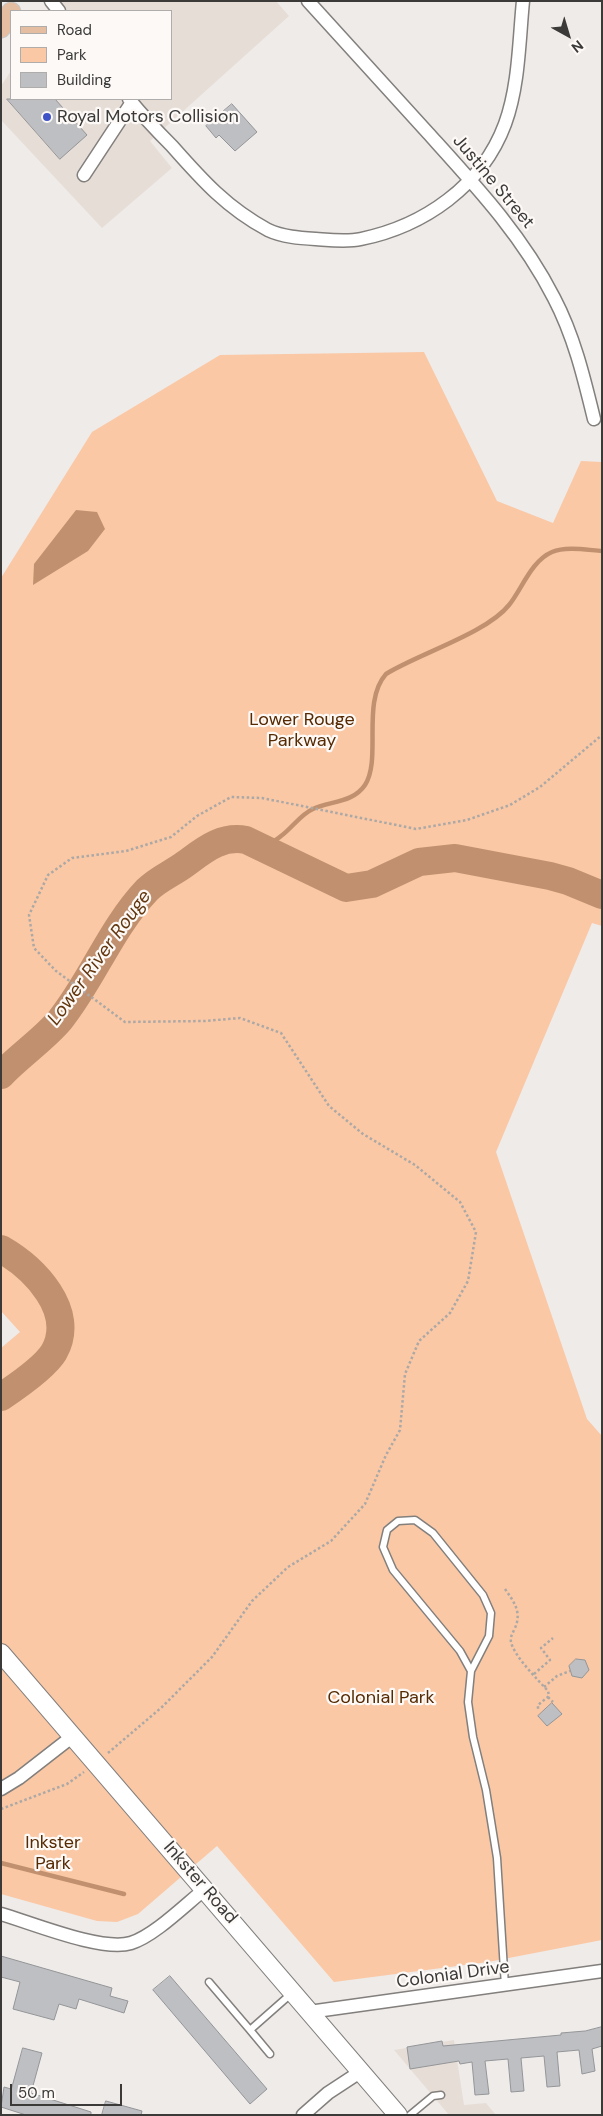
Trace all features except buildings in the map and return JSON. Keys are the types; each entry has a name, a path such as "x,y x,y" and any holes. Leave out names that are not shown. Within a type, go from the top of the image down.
{"main road":[{"path":"1,28 10,15"},
{"name":"Inkster Road","path":"1,1653 398,2115"}],"street":[{"name":"Justine Street","path":"308,1 471,180 516,234 555,299 576,349 594,420"},
{"path":"84,175 130,100 204,183 227,204 270,231 292,237 359,240 395,229 422,217 446,202 471,180 492,151 505,124 513,98 523,1"},
{"path":"1,1788 19,1778 73,1736"},
{"path":"1,1914 95,1943 122,1945 147,1936 205,1889"},
{"name":"Colonial Drive","path":"309,2012 602,1971"},
{"path":"303,2115 328,2093 360,2072"}],"lane":[{"path":"471,1671 460,1651 393,1570 383,1547 386,1530 398,1521 415,1520 433,1533 483,1595 491,1613 489,1636 471,1671 468,1702 473,1737 486,1790 497,1858 505,1986"},
{"path":"209,1982 270,2054"},
{"path":"250,2030 293,1992"},
{"path":"410,2115 433,2096 441,2095"}],"path":[{"path":"111,1750 162,1707 212,1657 252,1601 288,1567 331,1541 365,1504 386,1455 400,1430 404,1374 419,1341 450,1313 468,1281 476,1232 460,1202 415,1165 364,1134 329,1106 281,1033 240,1018 205,1021 125,1022 56,971 34,948 29,915 48,875 72,858 126,851 171,837 198,816 232,797 262,798 416,829 467,820 510,805 540,787 602,734"},
{"path":"505,1589 516,1605 518,1617 511,1635 511,1644 548,1692 548,1697 553,1702"},
{"path":"534,1674 550,1660 541,1648 553,1638"},
{"path":"544,1687 557,1676 570,1671"},
{"path":"538,1711 538,1706 548,1697"},
{"path":"1,1809 67,1784 78,1777"}],"shaded area":[{"path":"56,1 276,1 289,16 150,141 172,168 102,228 1,120 1,86 10,72 10,100 172,100 172,10 50,10"},
{"path":"76,510 97,512 105,529 88,551 33,585 34,564"},
{"path":"454,2040 464,2105 486,2103 496,2115 449,2115 394,2050"}],"green space":[{"name":"Lower Rouge Parkway","path":"424,352 497,501 553,523 581,461 602,462 602,926 592,923 496,1152 587,1419 602,1436 602,1940 488,1962 334,1982 217,1846 138,1914 117,1922 97,1921 1,1894 1,1348 20,1332 1,1311 1,578 92,432 220,355"}],"waterway":[{"path":"262,849 285,833 309,811 348,798 360,791 365,785 370,774 372,761 375,700 379,686 386,674 469,634 499,615 509,605 538,562 552,552 570,549 602,551"},
{"name":"Lower River Rouge","path":"1,1075 60,1020 82,988 112,937 147,890 206,849 220,842 237,839 246,840 346,888 372,884 419,862 455,858 550,876 602,895"},
{"name":"Lower River Rouge","path":"1,1249 14,1257 38,1279 56,1306 60,1321 60,1337 50,1358 30,1376 1,1397"},
{"path":"1,1863 124,1894"}],"place":[{"name":"Royal Motors Collision","path":"47,117"}],"park label":[{"name":"Colonial Park","path":"381,1698"},
{"name":"Inkster Park","path":"53,1854"}]}
